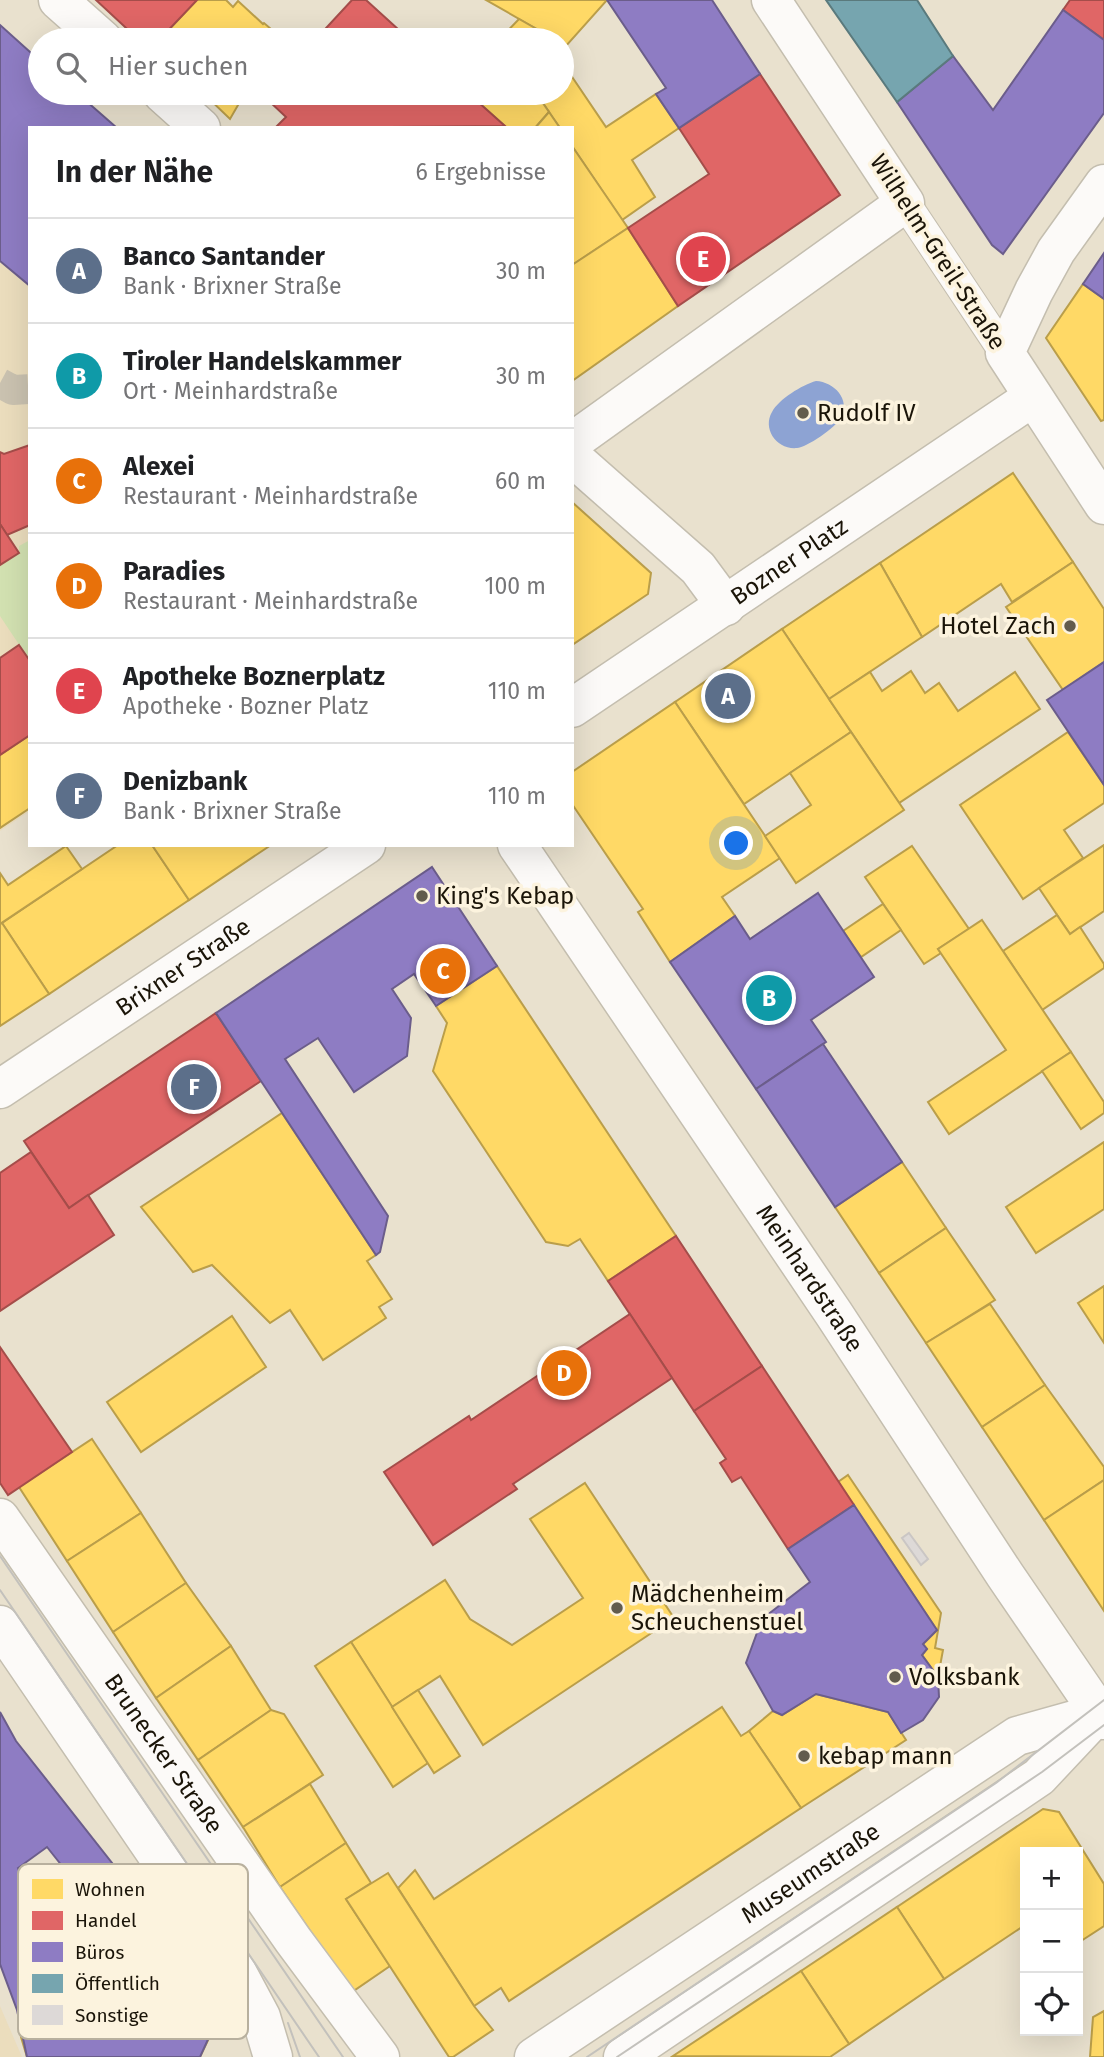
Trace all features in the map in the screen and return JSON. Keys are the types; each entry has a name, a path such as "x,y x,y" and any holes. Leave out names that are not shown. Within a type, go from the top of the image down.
{"street":[{"path":"58,0 90,28"},
{"name":"Wilhelm-Greil-Straße","path":"771,0 1104,505"},
{"path":"175,105 199,126"},
{"path":"1004,354 1056,251 1104,184"},
{"path":"574,441 905,203"},
{"name":"Bozner Platz","path":"574,459 698,568 726,606 1033,397"},
{"path":"574,707 726,606"},
{"name":"Brixner Straße","path":"0,1089 363,847"},
{"name":"Meinhardstraße","path":"518,847 827,1303 1005,1575 1103,1714"},
{"name":"Brunecker Straße","path":"0,1518 240,1864"},
{"path":"0,1625 163,1864"},
{"name":"Museumstraße","path":"534,2057 1017,1736 1103,1714"},
{"name":"Museumstraße","path":"623,2057 1039,1777 1103,1714"},
{"name":"Brunecker Straße","path":"248,1875 380,2057"},
{"path":"248,1993 261,2017 273,2057"}],"shaded area":[{"path":"0,26 28,50 28,105 91,105 115,126 28,126 28,812 0,831"},
{"path":"0,2006 22,2057 0,2057"}],"green space":[{"path":"28,541 28,658 0,616 0,565 19,553 19,546"}],"water":[{"path":"816,381 829,385 839,393 844,404 841,418 807,445 797,448 783,446 770,431 769,419 772,412 791,393"}],"building: Wohnen":[{"path":"197,0 226,0 233,7 238,1 270,28 170,28"},
{"path":"486,0 607,0 574,37 574,28 535,28"},
{"path":"519,19 535,28 510,28"},
{"path":"574,80 606,127 656,94 679,128 632,160 655,197 622,220 574,149 574,126 559,126 544,105 574,105"},
{"path":"215,105 238,105 230,119"},
{"path":"481,105 544,105 549,112 537,126 505,126"},
{"path":"549,112 559,126 537,126"},
{"path":"574,149 628,228 574,264"},
{"path":"628,228 678,306 574,380 574,264"},
{"path":"1083,284 1104,299 1104,420 1101,421 1046,338"},
{"path":"1013,473 1073,562 1012,602 1001,584 922,637 880,563"},
{"path":"574,504 651,573 648,594 574,644"},
{"path":"1073,562 1104,609 1104,662 1063,690 1006,607"},
{"path":"880,563 922,637 829,699 782,629"},
{"path":"782,629 851,732 744,804 675,702"},
{"path":"911,671 925,693 939,683 958,711 1015,672 1040,709 899,803 829,699 870,672 882,691"},
{"path":"675,702 780,858 722,897 735,916 670,962 638,912 643,909 574,807 574,771"},
{"path":"851,732 904,810 796,883 765,836 811,805 790,773"},
{"path":"1068,732 1104,785 1104,803 1064,830 1083,858 1023,899 960,805"},
{"path":"28,736 28,809 0,828 0,755"},
{"path":"1104,845 1104,911 1070,934 1039,888"},
{"path":"912,846 969,929 938,949 941,953 924,964 865,877"},
{"path":"65,847 82,869 0,924 0,873 8,885"},
{"path":"115,847 153,847 189,900 49,994 2,923"},
{"path":"153,847 268,847 189,900"},
{"path":"883,904 901,930 861,957 843,931"},
{"path":"1057,915 1070,934 1080,927 1104,968 1042,1010 1003,951"},
{"path":"982,920 1071,1052 949,1134 928,1102 1006,1050 938,949"},
{"path":"2,923 49,994 0,1026 0,924"},
{"path":"497,966 676,1236 608,1281 580,1239 568,1246 546,1242 433,1071 447,1023 436,1006"},
{"path":"1071,1052 1104,1102 1104,1113 1081,1129 1042,1071"},
{"path":"282,1113 376,1255 367,1261 392,1299 379,1307 386,1318 323,1360 290,1310 270,1323 212,1265 193,1272 141,1207"},
{"path":"1104,1142 1104,1209 1036,1253 1006,1207"},
{"path":"902,1162 946,1228 879,1273 835,1207"},
{"path":"946,1228 995,1300 926,1343 879,1273"},
{"path":"1104,1286 1104,1343 1078,1303"},
{"path":"990,1304 1045,1385 982,1427 926,1343"},
{"path":"232,1316 266,1367 141,1452 107,1402"},
{"path":"1045,1385 1104,1467 1104,1480 1044,1520 982,1427"},
{"path":"92,1439 141,1513 67,1561 19,1487"},
{"path":"848,1475 941,1613 935,1648 943,1650 938,1677 922,1655 927,1649 923,1644 937,1630 838,1482"},
{"path":"1104,1480 1104,1611 1044,1520"},
{"name":"Mädchenheim Scheuchenstuel","path":"585,1483 674,1618 483,1745 440,1676 392,1707 351,1642 445,1580 470,1619 512,1645 583,1598 530,1519"},
{"path":"141,1513 186,1583 113,1632 67,1561"},
{"path":"186,1583 231,1646 156,1698 113,1632"},
{"path":"351,1642 428,1763 393,1787 315,1666"},
{"path":"231,1646 271,1710 198,1760 156,1698"},
{"path":"418,1690 460,1756 434,1773 392,1707"},
{"path":"816,1694 888,1712 906,1740 801,1808 749,1731 773,1711 782,1715"},
{"path":"722,1707 741,1736 749,1731 801,1808 509,2001 501,1988 474,2006 398,1888 415,1870 434,1899"},
{"path":"271,1710 284,1714 323,1775 243,1827 198,1760"},
{"path":"310,1784 346,1843 280,1887 243,1827"},
{"path":"1043,1809 1059,1812 1081,1847 1020,1847 1020,1928 944,1979 897,1907"},
{"path":"346,1843 371,1883 346,1899 390,1966 352,1992 280,1887"},
{"path":"1083,1850 1104,1884 1104,1926 1083,1940"},
{"path":"388,1873 474,2006 493,2030 453,2057 449,2057 346,1899"},
{"path":"897,1907 944,1979 849,2044 801,1971"},
{"path":"801,1971 849,2044 830,2057 673,2056"},
{"path":"1104,2011 1104,2057 1090,2057 1093,2017"},
{"path":"22,2039 209,2039 200,2057 27,2057"}],"building: Handel":[{"path":"96,0 197,0 170,28 126,28"},
{"path":"352,0 366,0 397,28 326,28"},
{"path":"1070,0 1104,0 1104,40 1063,10"},
{"path":"760,74 840,195 678,306 628,228 709,174 679,128"},
{"path":"273,105 481,105 505,126 277,126 286,117"},
{"path":"28,446 28,526 7,535 0,524 0,452 4,454"},
{"path":"0,524 19,553 0,565"},
{"path":"19,645 28,658 28,736 0,755 0,658"},
{"path":"216,1013 261,1081 69,1208 24,1141"},
{"path":"31,1152 69,1208 88,1195 114,1235 0,1311 0,1173"},
{"path":"676,1236 762,1366 694,1411 608,1281"},
{"path":"630,1314 672,1378 513,1484 517,1489 433,1545 384,1472 469,1416 471,1420"},
{"path":"0,1347 72,1452 8,1495 0,1483"},
{"path":"762,1366 854,1505 788,1549 741,1477 732,1482 720,1463 726,1459 694,1411"}],"building: Büros":[{"path":"607,0 712,0 760,74 679,128 656,94 666,88"},
{"path":"1063,10 1104,40 1104,113 1003,254 992,245 897,102 953,56 993,110"},
{"path":"0,25 28,50 28,105 91,105 115,126 28,126 28,284 0,261"},
{"path":"1104,253 1104,299 1083,284"},
{"path":"1104,662 1104,785 1047,700"},
{"path":"432,867 497,966 436,1006 414,974 392,989 411,1018 407,1056 354,1092 318,1038 285,1059 388,1216 380,1252 376,1255 216,1013"},
{"path":"818,893 874,977 811,1020 826,1042 756,1089 670,962 735,916 750,939"},
{"path":"823,1044 902,1162 835,1207 756,1089"},
{"path":"854,1505 937,1630 923,1644 927,1649 922,1655 938,1677 939,1697 923,1720 901,1733 888,1712 816,1694 782,1715 773,1711 746,1663 762,1619 810,1582 788,1549"},
{"path":"0,1712 16,1741 113,1864 61,1864 47,1847 24,1864 18,1864 18,2015 0,1964"},
{"path":"23,2039 208,2039 200,2057 27,2057"}],"building: Öffentlich":[{"path":"826,0 917,0 953,56 897,102"}],"building: Sonstige":[{"path":"909,1533 928,1559 921,1565 902,1538"}],"tunnel":[{"path":"0,383 13,390 28,389"}],"tram line":[{"path":"0,1556 211,1864"},
{"path":"0,1590 187,1864"},
{"path":"587,2057 996,1783 1104,1700"},
{"path":"617,2057 1042,1772 1104,1725"},
{"path":"248,1918 343,2057"},
{"path":"248,1953 319,2057"},
{"path":"288,2023 300,2057"}],"place":[{"name":"Apotheke Boznerplatz","path":"703,259"},
{"name":"Rudolf IV","path":"803,413"},
{"name":"Hotel Zach","path":"1070,626"},
{"name":"Banco Santander","path":"728,696"},
{"name":"King's Kebap","path":"422,896"},
{"name":"Alexei","path":"443,971"},
{"name":"Tiroler Handelskammer","path":"769,998"},
{"name":"Denizbank","path":"194,1087"},
{"name":"Paradies","path":"564,1373"},
{"name":"Mädchenheim Scheuchenstuel","path":"617,1608"},
{"name":"Volksbank","path":"895,1677"},
{"name":"kebap mann","path":"804,1756"}]}
